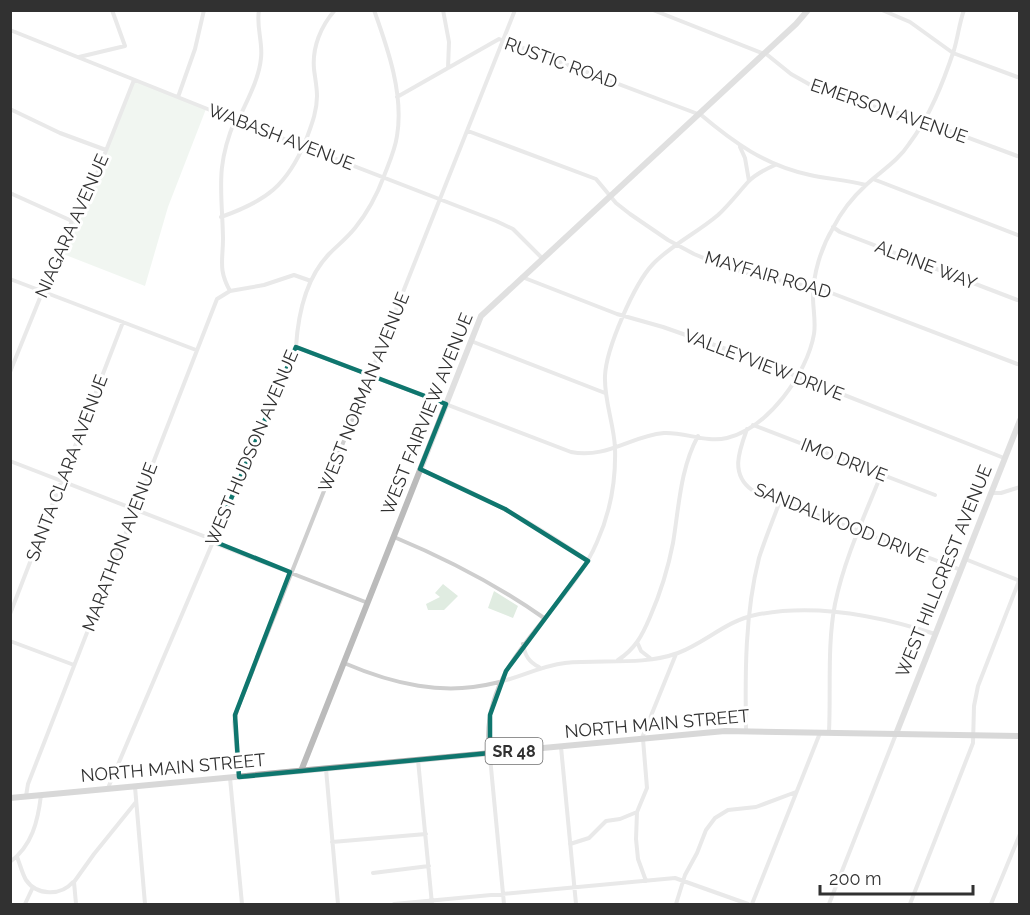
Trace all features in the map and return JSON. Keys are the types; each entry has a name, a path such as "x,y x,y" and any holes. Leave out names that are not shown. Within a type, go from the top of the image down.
{"main road":[{"name":"NORTH MAIN STREET","path":"10,798 746,730 1020,736"}],"street":[{"path":"78,57 125,46 112,10"},
{"path":"178,97 195,49 204,10"},
{"path":"259,10 261,63 226,144 220,171 222,277 230,291 264,285 294,275 311,281"},
{"path":"221,217 249,207 270,194 292,170 313,122 317,102 314,69 316,45 324,25 335,10"},
{"name":"WEST HUDSON AVENUE","path":"108,789 296,347 299,313 311,281 328,255 353,231 376,195 397,137 397,97 374,10"},
{"path":"443,10 449,42 448,68"},
{"name":"WEST NORMAN AVENUE","path":"239,777 235,715 515,10"},
{"name":"EMERSON AVENUE","path":"653,10 756,49 791,74 823,92 925,121 1020,157"},
{"name":"WEST FAIRVIEW AVENUE","path":"301,771 483,313 796,24 808,10"},
{"path":"882,10 910,22 953,53 1020,78"},
{"path":"296,347 571,452 597,454 655,434 673,433 721,439 736,435 753,425 772,409 798,377 814,334 814,286 818,264 833,227 847,206 866,185 905,150 925,121 953,53 964,10"},
{"name":"WABASH AVENUE","path":"10,30 236,121 509,226 542,258"},
{"name":"RUSTIC ROAD","path":"397,97 496,40 504,40 699,114 740,146 775,165 807,175 866,185"},
{"name":"NIAGARA AVENUE","path":"10,372 72,221 87,198 134,80"},
{"path":"10,109 60,133 106,151"},
{"name":"MAYFAIR ROAD","path":"468,130 594,178 630,214 677,245 720,265 758,276 814,286 1020,365"},
{"path":"740,146 745,158 749,181"},
{"path":"504,904 490,753 490,715 502,681 523,644 572,587 588,561 602,528 610,502 615,448 605,393 608,355 643,276 652,265 719,214 749,181 775,165"},
{"path":"873,178 1020,236"},
{"path":"10,193 72,221"},
{"name":"ALPINE WAY","path":"833,227 849,236 1020,301"},
{"name":"VALLEYVIEW DRIVE","path":"521,277 624,317 707,342 1004,458"},
{"path":"10,279 196,350"},
{"name":"MARATHON AVENUE","path":"26,796 28,784 196,350 217,299 230,291"},
{"name":"SANTA CLARA AVENUE","path":"10,614 123,322"},
{"path":"470,341 605,393"},
{"name":"WEST HILLCREST AVENUE","path":"896,734 1020,420"},
{"name":"IMO DRIVE","path":"753,425 935,495"},
{"name":"SANDALWOOD DRIVE","path":"747,428 737,460 740,476 752,490 961,570"},
{"path":"617,661 638,644 663,582 684,476 692,447 698,436"},
{"path":"10,461 368,603"},
{"path":"420,469 505,509 543,530 588,561"},
{"path":"830,732 834,612 845,568 881,475"},
{"path":"991,493 1000,493 1020,487"},
{"path":"746,730 749,616 759,559 780,501"},
{"path":"394,537 467,570 544,618"},
{"path":"910,904 971,749 978,686 1019,581 965,559"},
{"path":"344,663 396,682 423,687 461,689 502,681 540,667 676,654 749,616 790,612 834,612 895,622 935,634"},
{"path":"10,640 74,665"},
{"path":"523,644 527,657 540,667"},
{"path":"638,644 640,651 650,658"},
{"path":"646,881 636,850 638,812 647,788 643,738 676,654"},
{"path":"394,904 432,903 675,878 750,904 820,732"},
{"path":"828,904 896,734"},
{"path":"561,746 576,904"},
{"path":"418,760 432,903"},
{"path":"326,769 338,904"},
{"path":"230,778 242,904"},
{"path":"135,787 146,904"},
{"path":"676,904 683,881 709,825 719,815 733,809 767,804 796,792"},
{"path":"10,862 17,857 35,828 41,795"},
{"path":"17,857 25,878 33,887 52,893 66,889 74,882 136,802"},
{"path":"570,844 589,837 606,821 620,819 638,812"},
{"path":"333,842 426,834"},
{"path":"991,904 1020,834"},
{"path":"373,873 429,867"},
{"path":"74,882 76,904"},
{"path":"25,904 33,887"}],"highlighted area":[{"path":"296,347 446,404 420,469 505,509 588,561 506,671 490,715 490,753 239,777 235,715 290,572 213,541"}],"shaded area":[{"path":"134,80 206,109 168,207 145,286 58,252 83,205"},
{"path":"443,584 458,596 444,610 428,610 426,604 440,597 435,593"},
{"path":"494,591 518,606 513,618 488,608"}]}
